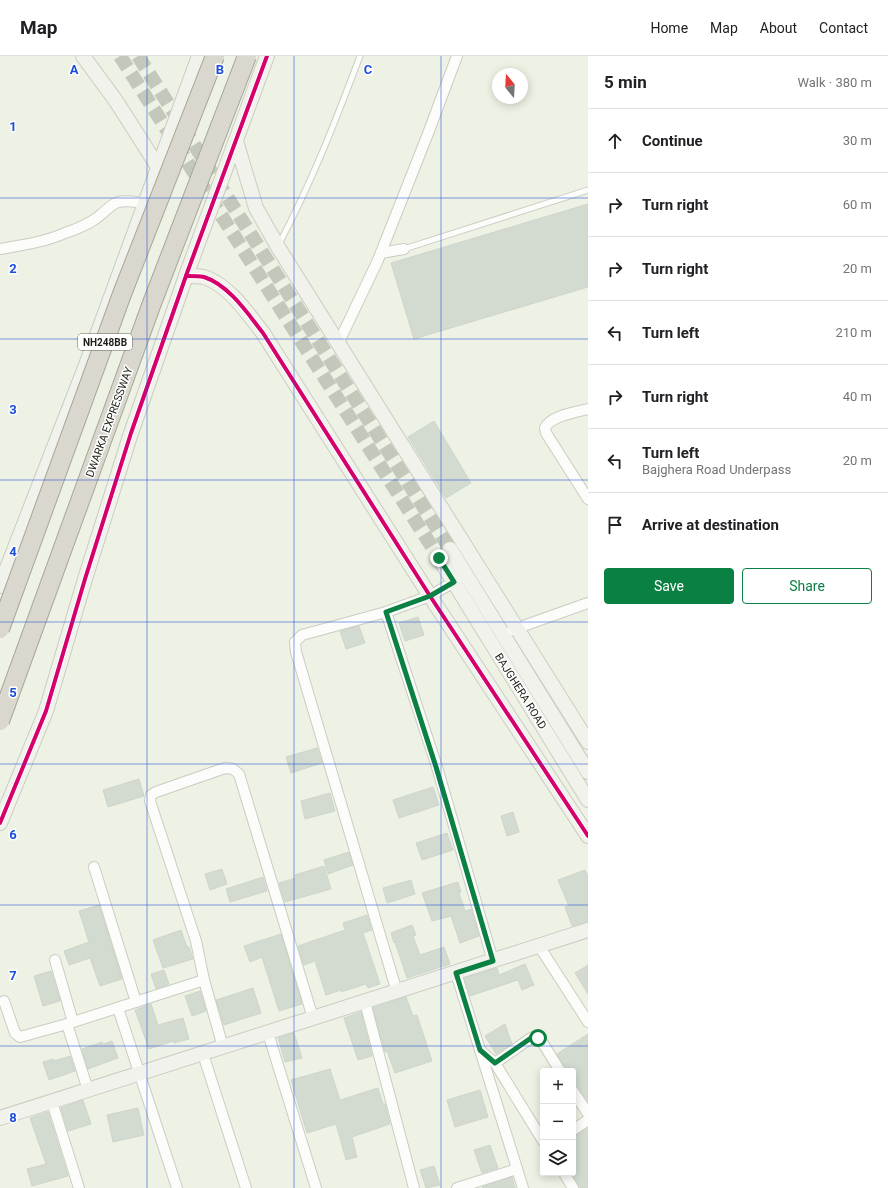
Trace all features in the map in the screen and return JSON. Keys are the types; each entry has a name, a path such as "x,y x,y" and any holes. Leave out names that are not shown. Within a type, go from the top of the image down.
{"highway":[{"name":"NH248BB","path":"0,630 119,301 215,56"},
{"name":"DWARKA EXPRESSWAY","path":"0,721 149,310 247,56"}],"street":[{"path":"83,56 116,101 158,167"},
{"path":"0,586 83,372 199,56"},
{"path":"2,814 46,711 131,432 186,276 267,56"},
{"path":"338,344 381,253 457,56"},
{"path":"236,141 256,208 278,248 588,742"},
{"path":"0,250 52,239 67,233 98,217 117,202 124,201 145,203"},
{"path":"381,253 404,248"},
{"path":"186,276 204,277 220,285 237,300 268,340 430,596 588,836"},
{"path":"588,409 556,418 550,421 545,428 546,434 585,489 588,500"},
{"name":"BAJGHERA ROAD","path":"450,549 588,772"},
{"name":"BAJGHERA ROAD","path":"439,558 588,800"},
{"path":"397,992 296,652 295,642 302,635 386,612 430,596 466,574"},
{"path":"503,633 588,603"},
{"path":"386,612 436,767 493,961"},
{"path":"223,1047 204,980 196,941 150,798 151,795 156,792 229,768 239,774 313,1018"},
{"path":"94,867 136,1002"},
{"path":"0,1118 588,930"},
{"path":"538,946 588,1022"},
{"path":"55,960 88,1090"},
{"path":"456,973 523,1188"},
{"path":"4,1001 15,1034 18,1037 70,1023 204,980"},
{"path":"365,1002 414,1188"},
{"path":"118,1008 177,1188"},
{"path":"268,1033 316,1188"},
{"path":"495,1063 535,1036 541,1040 558,1068"},
{"path":"480,1050 495,1063 542,1140"},
{"path":"203,1054 246,1188"},
{"path":"576,1096 588,1114"},
{"path":"52,1102 79,1188"},
{"path":"576,1128 588,1120"},
{"path":"457,1188 517,1169"},
{"path":"566,1176 573,1188"}],"lane":[{"path":"278,248 290,225 322,152 360,56"},
{"path":"404,248 588,190"}],"building":[{"path":"588,204 588,287 414,339 391,263"},
{"path":"434,421 471,483 446,498 408,437"},
{"path":"418,617 424,635 405,641 399,623"},
{"path":"359,626 365,643 346,649 340,631"},
{"path":"317,748 322,763 291,773 286,757"},
{"path":"139,779 144,796 108,807 103,790"},
{"path":"433,787 439,805 399,818 393,800"},
{"path":"330,793 335,811 305,819 301,801"},
{"path":"513,812 519,832 507,836 501,816"},
{"path":"447,833 453,850 422,860 416,843"},
{"path":"349,852 353,865 328,874 324,860"},
{"path":"324,866 331,889 285,902 279,883 296,878 295,875"},
{"path":"222,869 227,884 210,890 205,874"},
{"path":"585,870 588,877 588,922 572,926 565,907 569,906 558,880"},
{"path":"263,877 267,891 230,902 226,889"},
{"path":"411,880 415,894 387,903 383,888"},
{"path":"458,882 461,892 459,893 465,911 471,909 479,936 460,943 451,916 432,921 422,893"},
{"path":"99,905 122,979 100,986 90,958 69,965 64,951 89,942 79,911"},
{"path":"367,915 372,930 363,933 380,984 368,988 366,984 326,995 315,961 304,965 298,946 345,930 343,923"},
{"path":"412,925 416,935 413,936 420,955 444,947 450,964 407,978 391,933"},
{"path":"181,930 193,959 163,968 153,940"},
{"path":"281,934 302,1004 279,1011 262,957 250,962 244,946"},
{"path":"525,964 534,985 522,990 518,980 470,996 464,978 497,968 499,975"},
{"path":"588,965 588,994 575,973"},
{"path":"164,970 169,984 156,989 151,974"},
{"path":"51,971 60,1001 43,1006 34,976"},
{"path":"253,988 261,1013 224,1025 216,1000"},
{"path":"200,991 206,1011 192,1016 185,996"},
{"path":"406,997 413,1016 417,1015 432,1061 395,1073 387,1051 385,1052 373,1008"},
{"path":"151,1004 158,1025 183,1018 189,1039 174,1043 173,1041 149,1049 135,1010"},
{"path":"361,1012 372,1056 358,1060 344,1018"},
{"path":"505,1024 512,1044 496,1054 485,1036"},
{"path":"294,1033 302,1058 285,1062 278,1038"},
{"path":"588,1034 588,1102 576,1085 576,1068 566,1068 557,1054"},
{"path":"112,1041 118,1058 88,1069 82,1049 102,1042 103,1044"},
{"path":"70,1056 75,1071 49,1080 43,1062 54,1059 54,1061"},
{"path":"330,1069 340,1100 378,1088 383,1104 385,1104 390,1124 352,1137 357,1157 346,1160 336,1124 307,1133 291,1080"},
{"path":"480,1090 488,1117 455,1127 447,1100"},
{"path":"83,1100 91,1124 68,1131 61,1108"},
{"path":"138,1108 144,1135 113,1142 107,1115"},
{"path":"48,1112 68,1176 32,1186 27,1169 46,1164 30,1118"},
{"path":"588,1128 588,1188 580,1188 574,1176 576,1176 576,1135"},
{"path":"490,1145 498,1168 482,1173 474,1150"},
{"path":"434,1166 440,1185 426,1188 420,1170"},
{"path":"512,1177 515,1188 482,1187"}],"tunnel":[{"path":"120,56 439,558"},
{"path":"138,56 450,549"}],"cycle path":[{"path":"0,823 46,711 85,579 131,433 187,273 267,56"},
{"path":"186,276 204,277 222,286 244,309 263,333 430,596 588,836"}],"route":[{"path":"439,558 454,582 430,596 386,612 436,767 493,961 456,973 480,1050 495,1063 533,1036 538,1038"}]}
